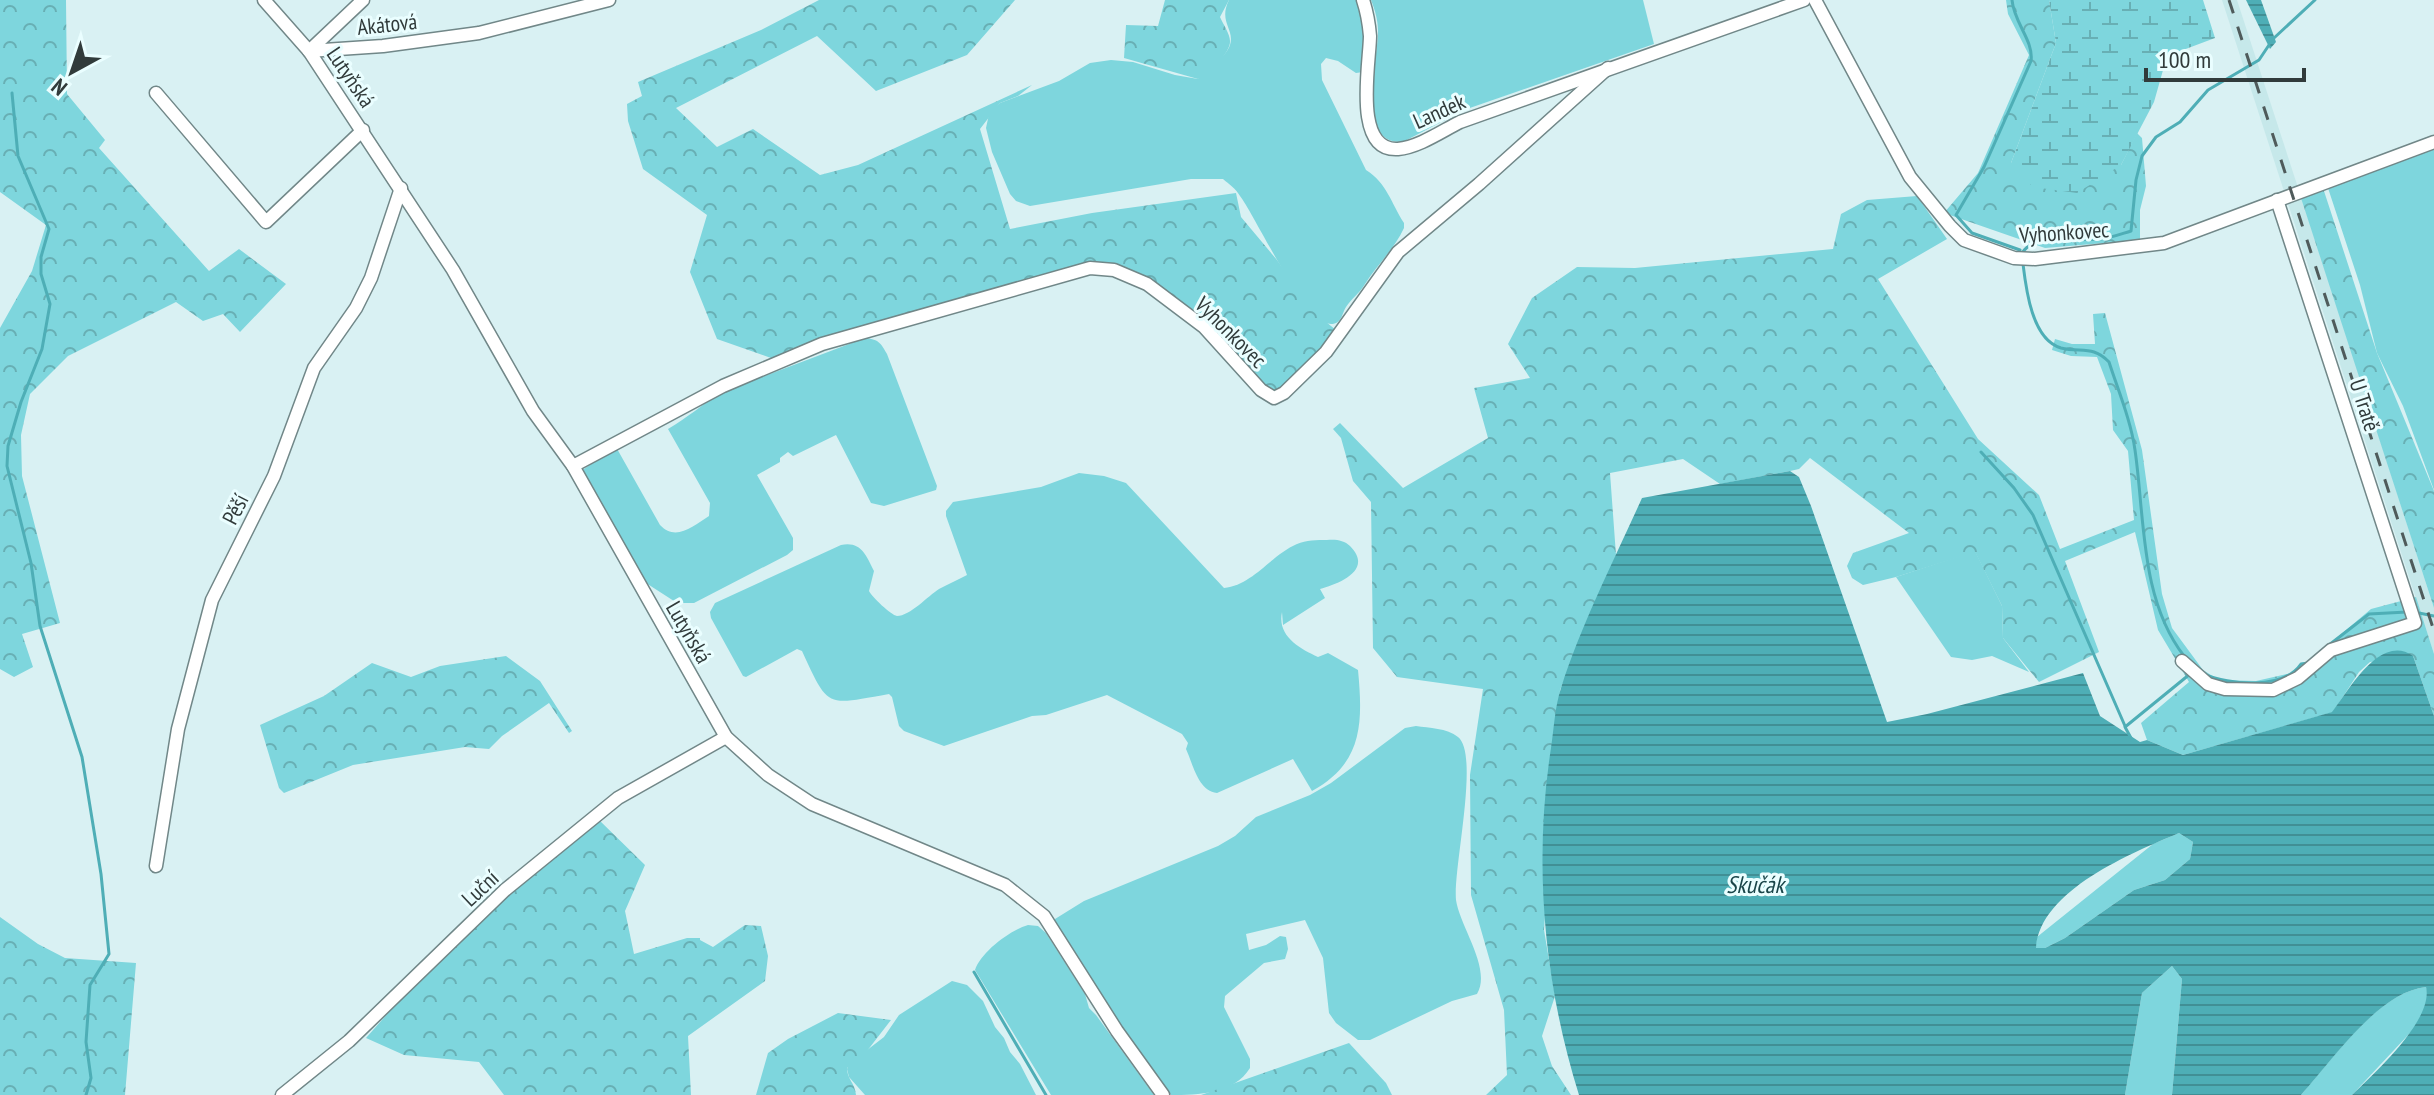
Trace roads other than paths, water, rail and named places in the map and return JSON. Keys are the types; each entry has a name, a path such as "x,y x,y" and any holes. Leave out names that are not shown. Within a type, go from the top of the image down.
{"street":[{"name":"Lutyňská","path":"264,0 309,51 453,270 533,411 573,466 726,737 768,775 812,804 1005,885 1044,916 1117,1031 1163,1095"},
{"path":"309,51 363,0"},
{"name":"Akátová","path":"309,51 383,46 479,33 609,0"},
{"name":"Landek","path":"1363,0 1370,35 1367,95 1370,130 1381,143 1394,149 1410,146 1460,122 1608,68"},
{"name":"Vyhonkovec","path":"573,466 723,386 822,344 1090,268 1114,270 1147,284 1204,327 1261,390 1274,398 1284,393 1326,352 1398,252 1608,68 1804,0"},
{"name":"Vyhonkovec","path":"1815,0 1910,177 1964,240 2015,258 2164,243 2434,142"},
{"path":"156,93 266,222 363,130"},
{"name":"Pěší","path":"156,866 178,729 212,600 274,476 314,368 356,308 371,278 401,188"},
{"name":"U Tratě","path":"2185,664 2208,684 2225,689 2273,690 2298,678 2331,650 2414,620 2277,200"},
{"name":"Luční","path":"282,1095 349,1041 505,890 618,798 726,737"}],"water":[{"path":"2246,0 2261,0 2276,42 2270,49"},
{"name":"Skučák","path":"1790,471 1799,477 1887,722 2083,673 2100,716 2140,742 2147,740 2183,755 2332,712 2377,658 2401,651 2413,656 2434,716 2434,1095 2352,1095 2412,1030 2426,1000 2426,987 2408,992 2374,1014 2301,1095 2172,1095 2182,979 2172,966 2142,993 2125,1095 1579,1095 1557,1010 1545,923 1543,835 1546,792 1561,688 1588,616 1642,498","holes":["2179,833 2193,842 2190,859 2165,880 2134,890 2065,938 2045,948 2036,948 2041,927 2053,908 2091,876"]}],"waterway":[{"path":"2012,0 2030,46 2031,61 1984,167 1956,215 1972,233 2020,250"},
{"path":"2274,38 2315,0"},
{"path":"2022,253 2029,246 2047,239 2090,240 2131,231 2136,180 2142,156 2156,137 2180,122 2208,90 2259,60 2269,45"},
{"path":"12,93 18,156 49,229 41,257 41,274 50,304 42,349 8,446 7,466 31,563 40,626 82,757 101,874 109,954 90,985 86,1042 91,1078 86,1095"},
{"path":"2023,264 2032,312 2043,335 2061,348 2092,351 2109,362 2133,439 2152,584 2170,634 2184,656"},
{"path":"1981,452 2014,488 2033,515 2125,726"},
{"path":"2329,645 2369,614 2407,612"},
{"path":"2414,612 2434,616"},
{"path":"2204,674 2227,681 2255,683 2282,678 2301,664 2308,663"},
{"path":"2131,738 2125,727 2190,674"},
{"path":"974,972 1046,1095"}],"railway":[{"path":"2229,0 2434,631"}]}
